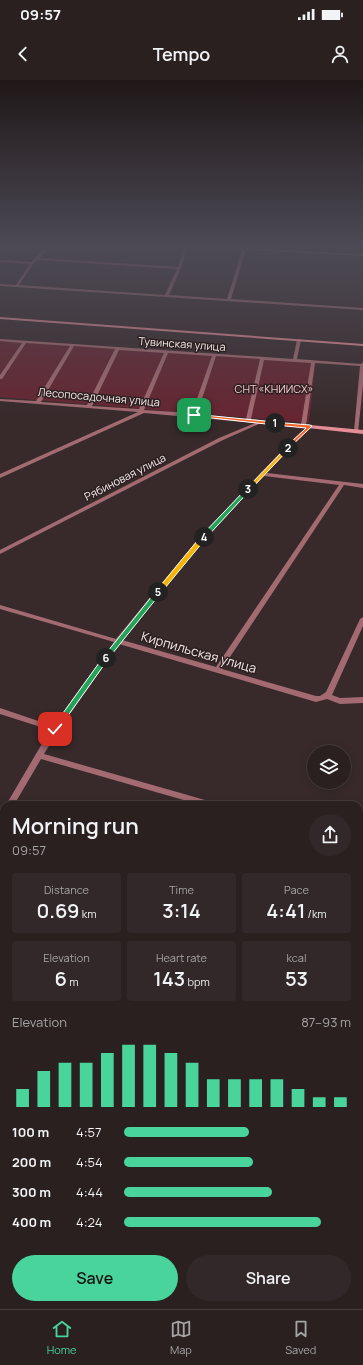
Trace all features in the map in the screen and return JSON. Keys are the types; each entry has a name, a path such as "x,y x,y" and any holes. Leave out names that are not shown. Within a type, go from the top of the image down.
{"street":[{"path":"279,303 363,309"},
{"path":"0,318 363,344"},
{"name":"Тувинская улица","path":"0,340 117,349 362,364"},
{"path":"295,360 299,340"},
{"path":"0,378 25,342"},
{"path":"38,402 73,345"},
{"path":"89,407 117,349"},
{"path":"0,476 142,411 166,352"},
{"path":"194,415 214,355"},
{"path":"248,421 262,358"},
{"path":"12,801 55,729 118,641 196,545 233,504 264,474 306,426 313,361"},
{"path":"356,431 362,364"},
{"name":"Лесопосадочная улица","path":"0,400 194,415 363,432"},
{"path":"0,407 7,400"},
{"name":"Рябиновая улица","path":"0,552 221,439 261,422"},
{"path":"264,474 363,486"},
{"path":"218,670 342,484"},
{"name":"Кирпильская улица","path":"0,607 311,698 324,697 340,702 363,700"},
{"path":"324,697 363,619"},
{"path":"0,711 55,729"},
{"path":"40,756 198,801"}],"green space":[{"name":"СНТ «КНИИСХ»","path":"0,339 316,361 309,423 0,397"}],"route":[{"path":"55,729 118,641 196,545 233,504 310,426 194,415"}]}
